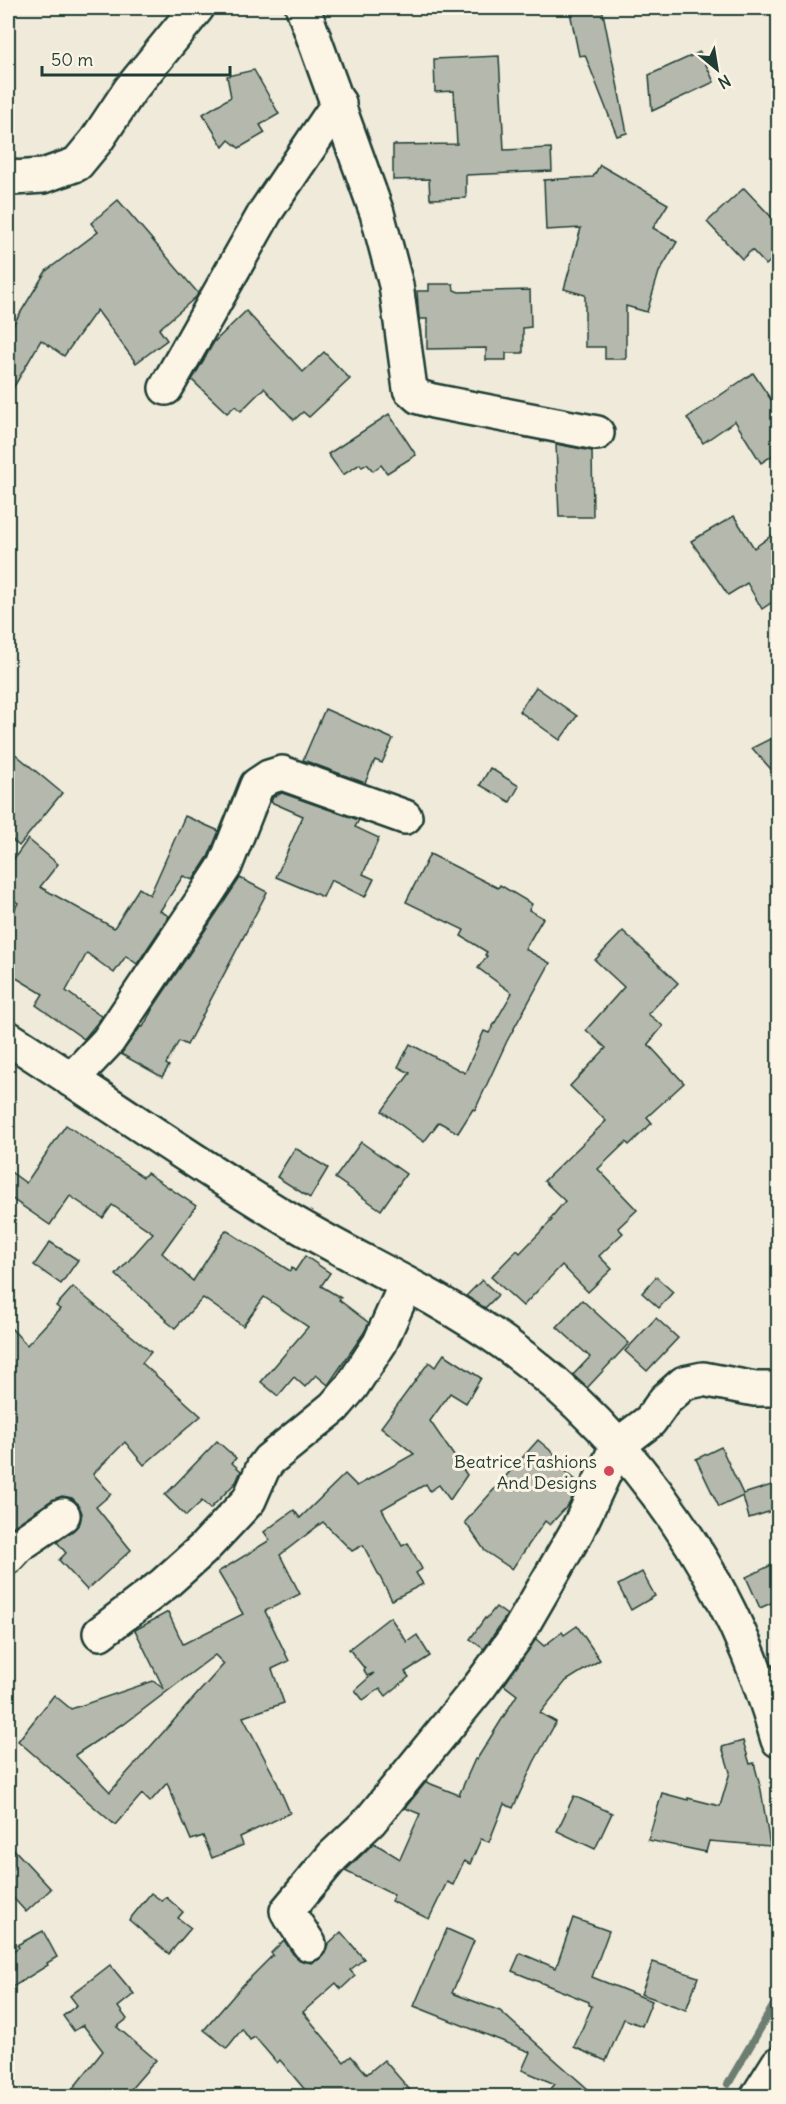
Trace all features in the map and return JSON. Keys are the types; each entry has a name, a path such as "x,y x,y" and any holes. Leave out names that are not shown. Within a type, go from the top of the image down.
{"street":[{"path":"8,175 13,178 44,176 77,164 96,141 130,90 197,8"},
{"path":"303,8 377,213 396,285 410,389 419,397 433,401 597,433"},
{"path":"166,388 266,211 339,103"},
{"path":"71,1080 108,1041 225,866 257,785 269,777 282,773 405,817"},
{"path":"8,1038 159,1139 263,1204 406,1284 504,1343 583,1409 666,1504 721,1595 760,1680 778,1740"},
{"path":"100,1633 181,1570 249,1500 269,1460 343,1397 380,1343 406,1284"},
{"path":"309,1944 287,1911 333,1856 370,1821 480,1686 515,1638 577,1532 617,1446 650,1421 665,1400 684,1383 703,1379 755,1389 778,1389"},
{"path":"8,1557 19,1545 63,1515"},
{"path":"758,2097 778,2064"}],"building":[{"path":"602,8 627,133 617,136 585,55 579,56 570,12"},
{"path":"700,52 714,82 652,111 649,75"},
{"path":"499,56 504,150 551,148 552,171 466,175 466,198 430,199 429,179 393,180 393,145 457,144 454,91 435,92 434,59"},
{"path":"254,70 279,114 260,125 265,133 239,148 229,140 223,147 203,114 231,97 227,76"},
{"path":"600,165 668,204 653,228 677,242 659,272 647,312 626,306 626,359 605,359 605,347 585,347 585,295 564,289 581,228 546,230 544,180 593,177"},
{"path":"744,188 778,224 778,254 766,265 752,250 742,259 707,222"},
{"path":"118,200 198,293 196,297 159,329 167,340 136,363 97,310 64,356 41,340 8,397 8,333 46,271 98,232 91,223"},
{"path":"429,284 453,284 454,290 459,292 530,290 531,327 523,328 523,353 506,353 506,360 486,360 486,348 427,349 427,319 419,319 417,291 429,291"},
{"path":"246,311 303,372 324,352 350,379 309,417 303,412 294,420 264,388 241,411 235,406 227,413 192,380 214,342"},
{"path":"753,373 778,410 778,452 761,463 735,421 703,443 687,418"},
{"path":"389,414 416,455 387,473 381,465 373,471 367,464 362,467 360,464 343,475 328,454"},
{"path":"556,444 592,451 593,517 559,517"},
{"path":"734,516 754,548 778,531 778,574 772,579 778,590 778,598 762,609 747,583 728,595 691,541"},
{"path":"536,687 577,716 560,740 519,711"},
{"path":"325,709 393,739 382,763 375,760 365,783 303,760"},
{"path":"778,735 778,777 752,748"},
{"path":"8,748 62,793 19,846 8,836"},
{"path":"490,768 519,786 510,802 480,785"},
{"path":"282,793 359,820 355,827 379,838 363,874 374,879 365,897 331,880 323,897 276,877 303,816 271,802 273,797"},
{"path":"185,816 219,831 208,857 193,880 183,876 160,911 169,916 137,964 126,956 114,973 87,953 66,991 102,1017 84,1039 36,1005 43,994 8,973 8,922 18,903 8,896 8,867 28,839 58,864 40,887 114,928 139,888 150,895"},
{"path":"430,854 498,888 500,885 532,904 529,910 543,918 525,949 550,963 507,1041 475,1110 473,1109 458,1133 439,1122 424,1142 382,1111 410,1073 398,1067 410,1044 465,1073 484,1031 489,1033 512,993 478,968 487,956 485,955 487,952 461,936 464,930 406,902"},
{"path":"240,878 267,892 187,1045 179,1041 166,1064 169,1066 162,1077 121,1054 141,1026 143,1027 153,1008"},
{"path":"623,931 678,983 648,1014 663,1026 648,1044 684,1083 647,1117 652,1123 629,1145 626,1142 598,1169 637,1210 618,1228 623,1233 599,1256 612,1269 588,1292 562,1265 523,1306 491,1277 517,1250 520,1253 552,1220 550,1219 565,1201 544,1181 606,1121 570,1086 606,1048 586,1030 624,987 595,960"},
{"path":"66,1125 143,1177 147,1173 196,1206 162,1253 193,1281 226,1230 290,1271 292,1268 295,1271 305,1256 330,1273 321,1286 341,1298 339,1300 369,1323 328,1385 316,1375 305,1387 294,1377 278,1396 261,1382 308,1327 264,1297 243,1326 203,1298 175,1328 166,1321 116,1275 153,1233 112,1205 103,1218 70,1196 50,1225 8,1196 8,1170 26,1183"},
{"path":"361,1142 406,1174 381,1210 335,1178"},
{"path":"295,1148 328,1168 310,1198 277,1177"},
{"path":"50,1242 78,1260 61,1284 34,1265"},
{"path":"656,1277 673,1292 659,1308 642,1293"},
{"path":"482,1280 498,1295 485,1308 466,1296"},
{"path":"73,1287 151,1352 142,1363 201,1416 144,1465 125,1442 93,1474 111,1494 96,1507 131,1550 87,1590 59,1560 66,1553 57,1542 80,1523 82,1513 72,1498 62,1496 52,1500 8,1530 8,1325 27,1345 60,1309 56,1306"},
{"path":"582,1300 629,1343 587,1388 573,1375 590,1357 557,1327"},
{"path":"656,1318 678,1338 647,1371 625,1351"},
{"path":"444,1354 481,1378 466,1403 450,1393 430,1421 467,1475 450,1500 439,1485 430,1491 426,1484 382,1509 402,1546 408,1543 422,1569 416,1573 423,1584 392,1600 363,1545 352,1551 323,1522 280,1555 300,1594 265,1611 289,1661 272,1669 284,1703 243,1717 276,1780 290,1813 240,1837 243,1845 212,1858 203,1836 191,1840 167,1783 150,1802 142,1794 115,1825 18,1741 54,1695 71,1709 153,1681 164,1689 135,1630 168,1612 183,1644 243,1614 218,1572 270,1540 264,1532 294,1510 300,1518 345,1474 357,1486 414,1454 381,1427 429,1362 435,1367","holes":["215,1655 224,1664 110,1792 75,1755 123,1725"]},
{"path":"538,1440 557,1456 553,1460 579,1483 569,1504 550,1525 545,1521 512,1569 485,1551 465,1522"},
{"path":"217,1441 236,1458 232,1463 241,1471 236,1482 210,1509 202,1501 186,1516 165,1495"},
{"path":"721,1447 743,1494 778,1483 778,1509 749,1518 743,1496 719,1507 696,1459"},
{"path":"778,1562 778,1600 760,1608 746,1577"},
{"path":"642,1572 655,1596 631,1610 618,1585"},
{"path":"496,1607 507,1615 484,1649 470,1639"},
{"path":"390,1617 407,1642 417,1635 430,1656 405,1672 409,1677 386,1696 380,1688 363,1700 355,1690 374,1673 367,1676 365,1669 349,1649"},
{"path":"577,1626 600,1660 566,1681 540,1713 556,1722 513,1808 504,1804 489,1842 481,1839 470,1864 464,1861 453,1885 447,1882 429,1919 391,1901 394,1895 345,1871 374,1843 400,1859 420,1814 405,1808 426,1782 459,1795 475,1759 517,1695 504,1685 536,1639 544,1646 562,1632 564,1635"},
{"path":"743,1741 750,1764 754,1763 761,1790 770,1846 709,1841 706,1852 648,1840 662,1793 720,1806 730,1772 722,1747"},
{"path":"574,1796 612,1813 595,1849 557,1831"},
{"path":"8,1843 51,1889 26,1912 8,1892"},
{"path":"151,1893 162,1901 166,1897 183,1912 178,1918 191,1928 169,1954 129,1920"},
{"path":"573,1918 609,1931 592,1977 652,2001 642,2026 624,2019 606,2061 574,2047 592,2006 589,2002 512,1971 520,1953 556,1968"},
{"path":"447,1929 474,1941 452,1993 500,2011 597,2097 544,2097 555,2084 522,2070 530,2052 414,2006"},
{"path":"43,1931 57,1957 8,1990 8,1954 19,1947 17,1945"},
{"path":"341,1932 364,1959 350,1970 355,1976 341,1989 336,1983 303,2012 344,2062 351,2056 367,2074 384,2060 416,2097 311,2097 280,2060 277,2063 255,2037 250,2040 242,2029 227,2048 204,2030 284,1940 300,1960 311,1963 320,1959 328,1944"},
{"path":"653,1962 698,1977 686,2010 641,1994"},
{"path":"110,1965 134,1994 118,2007 127,2019 117,2027 156,2060 124,2097 66,2097 103,2051 83,2025 74,2031 63,2016 77,2005 70,1996"}],"waterway":[{"path":"728,2084 778,1998"}],"place":[{"name":"Beatrice Fashions And Designs","path":"609,1471"}]}
